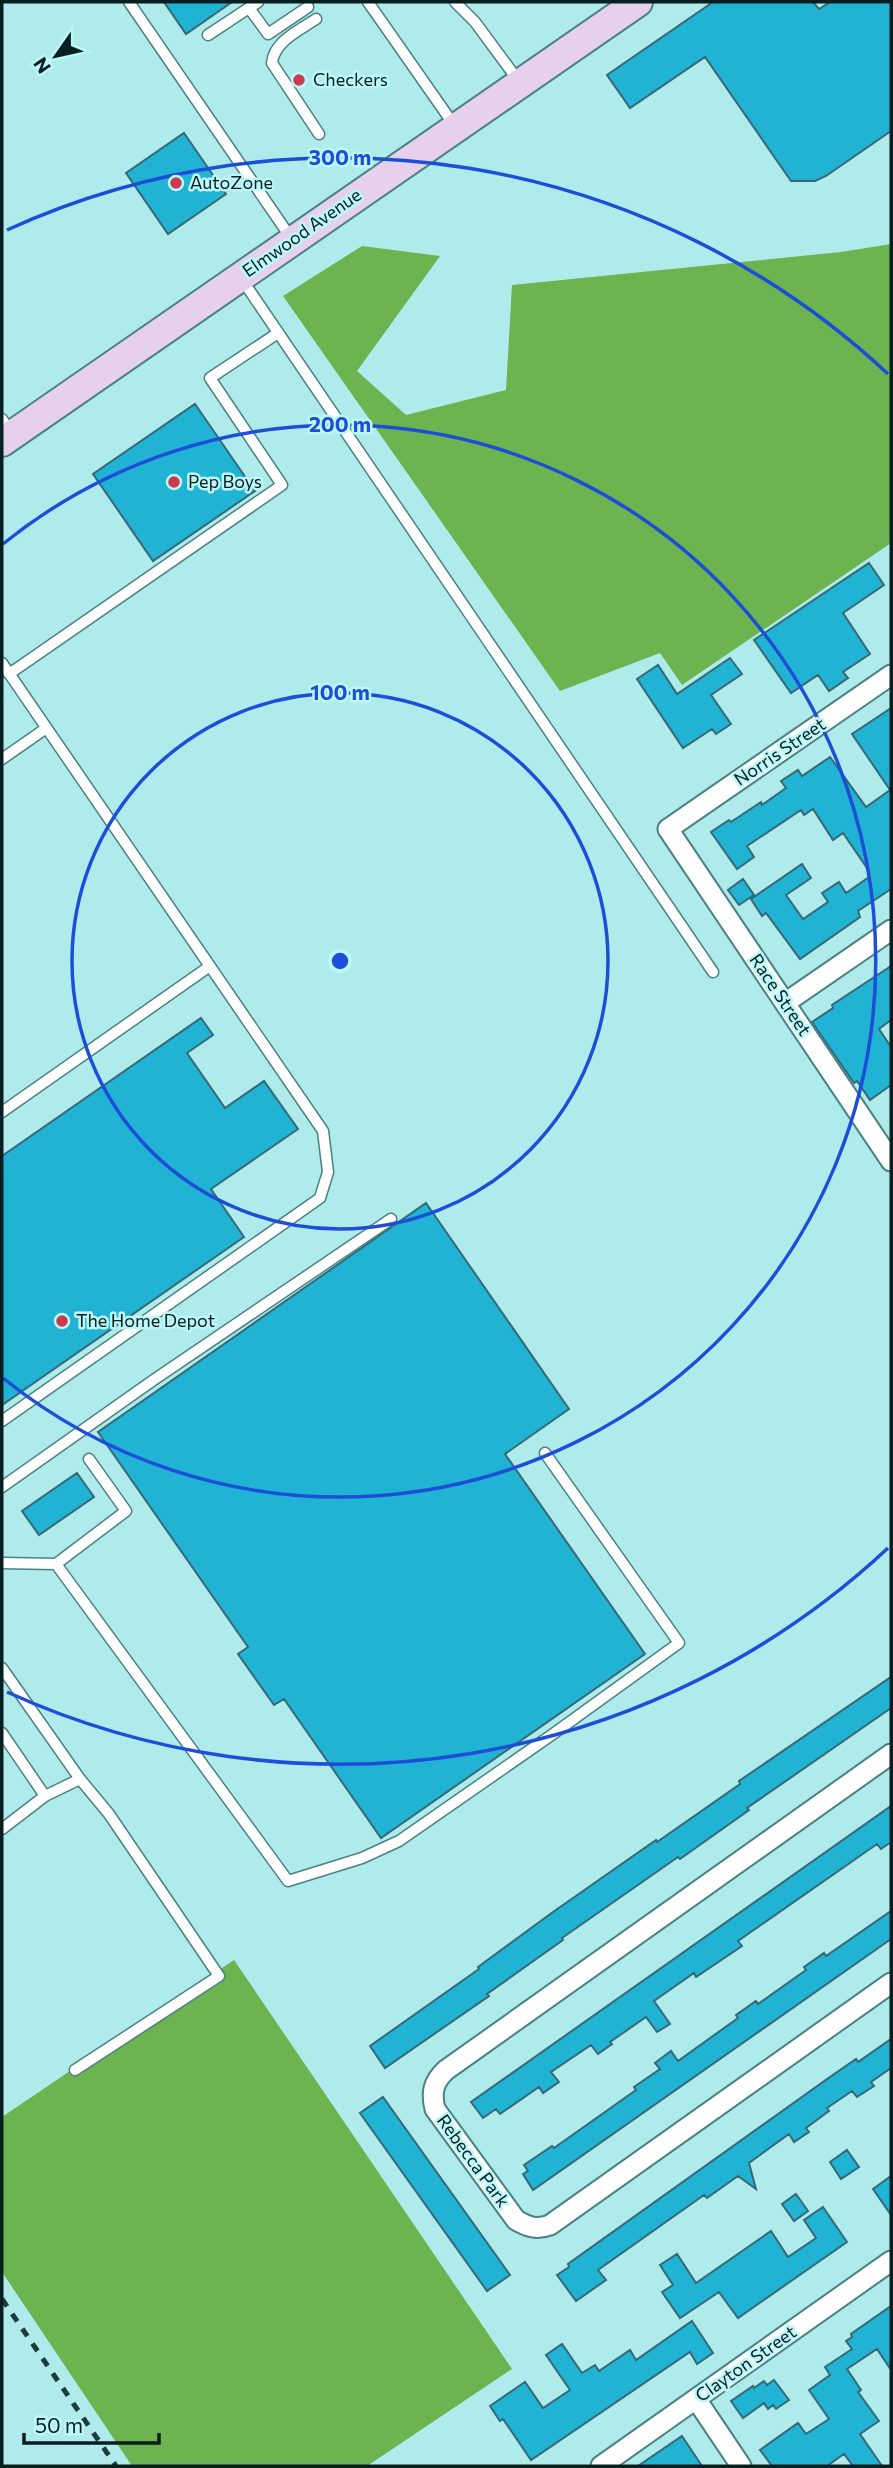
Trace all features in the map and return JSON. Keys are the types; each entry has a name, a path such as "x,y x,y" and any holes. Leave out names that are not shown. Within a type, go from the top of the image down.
{"street":[{"name":"Elmwood Avenue","path":"5,432 292,240 638,2"},
{"name":"Norris Street","path":"668,829 891,675"},
{"name":"Race Street","path":"668,829 891,1161"},
{"path":"785,1003 891,930"},
{"name":"Rebecca Park","path":"891,1754 446,2070 438,2077 433,2087 432,2098 435,2109 516,2220 527,2227 543,2228 891,1983"},
{"name":"Clayton Street","path":"601,2466 891,2261"},
{"path":"696,2399 741,2466"}],"lane":[{"path":"129,2 292,240"},
{"path":"368,2 455,127"},
{"path":"455,2 475,22 520,83"},
{"path":"208,35 253,5 268,34 308,7"},
{"path":"316,19 278,48 272,63 319,134"},
{"path":"239,276 713,972"},
{"path":"9,674 282,485 210,378 278,333"},
{"path":"2,663 323,1131 328,1172 320,1198 2,1421"},
{"path":"2,759 45,729"},
{"path":"2,1112 210,966"},
{"path":"2,1487 155,1379 391,1219"},
{"path":"56,1564 288,1881 362,1858 399,1841 679,1643 545,1453"},
{"path":"2,1563 56,1564 127,1511 89,1459"},
{"path":"2,1668 80,1779 109,1814 219,1976 75,2070"},
{"path":"2,1733 45,1796"},
{"path":"2,1829 45,1796 80,1779"}],"green space":[{"path":"891,244 891,543 682,685 660,653 560,691 283,296 362,246 440,256 357,371 406,415 506,390 512,285 841,252"},
{"path":"234,1960 512,2369 367,2466 132,2466 2,2272 2,2117"}],"building":[{"path":"164,2 232,2 186,34"},
{"path":"713,2 813,2 819,9 830,2 891,2 891,131 826,176 815,181 791,181 705,57 630,108 607,75"},
{"name":"AutoZone","path":"184,133 226,194 168,234 126,173"},
{"name":"Pep Boys","path":"195,404 255,491 153,561 93,474"},
{"path":"869,563 884,585 843,613 870,654 843,672 848,678 829,691 818,675 791,693 754,640"},
{"path":"730,658 742,674 711,695 731,724 716,734 712,729 683,748 637,679 658,665 677,694"},
{"path":"891,708 891,889 858,911 860,917 800,959 766,913 762,916 751,899 802,864 811,878 786,895 803,919 828,902 822,893 839,882 846,893 869,877 869,871 843,833 833,840 813,809 804,815 801,810 747,846 754,857 737,869 711,832 761,802 762,805 786,788 781,781 798,770 802,776 830,757 866,807 890,790 852,734"},
{"path":"743,879 754,895 739,905 728,890"},
{"path":"891,966 891,1020 879,1029 891,1047 891,1085 870,1100 857,1081 854,1083 812,1022 833,1008 832,1005"},
{"name":"The Home Depot","path":"201,1018 213,1035 187,1053 225,1108 264,1081 298,1129 211,1189 244,1237 2,1405 2,1156"},
{"path":"426,1203 569,1409 505,1454 645,1654 381,1838 284,1699 274,1705 238,1654 248,1647 98,1432"},
{"path":"77,1473 94,1497 39,1535 22,1511"},
{"path":"891,1677 891,1708 747,1808 749,1810 680,1859 678,1857 562,1938 563,1940 487,1994 489,1996 385,2068 370,2046 479,1969 478,1967 553,1912"},
{"path":"891,1806 891,1842 881,1849 877,1844 738,1941 742,1946 696,1977 694,1973 654,2001 670,2024 657,2032 646,2017 610,2042 612,2044 598,2054 591,2045 551,2072 559,2082 543,2093 539,2087 500,2114 496,2109 483,2118 471,2102"},
{"path":"891,1911 891,1939 533,2190 523,2174 528,2171 524,2165 552,2146 554,2148 636,2090 634,2087 660,2069 655,2063 671,2051 678,2061 738,2018 736,2015 756,2001 758,2004 806,1970 804,1967 824,1953 826,1956"},
{"path":"891,2039 891,2068 871,2082 874,2086 857,2097 852,2091 827,2108 829,2111 806,2128 809,2132 794,2142 789,2134 749,2163 756,2189 738,2176 707,2198 704,2195 598,2270 606,2280 576,2301 557,2275 569,2267 568,2264 827,2079"},
{"path":"383,2097 510,2275 487,2291 360,2113"},
{"path":"847,2150 859,2167 841,2179 830,2162"},
{"path":"891,2176 891,2215 873,2189"},
{"path":"796,2194 808,2211 794,2221 782,2204"},
{"path":"823,2207 847,2242 738,2318 719,2292 680,2318 662,2292 673,2285 660,2265 677,2254 696,2283 771,2231 788,2257 816,2238 804,2220"},
{"path":"891,2306 891,2370 877,2349 847,2369 861,2390 858,2392 879,2421 860,2434 882,2466 853,2466 844,2454 827,2466 772,2466 760,2450 798,2423 806,2434 829,2419 809,2390 830,2375 825,2367 852,2349 846,2341 852,2337 851,2334"},
{"path":"692,2321 713,2353 697,2364 690,2352 531,2460 503,2419 500,2421 490,2406 525,2382 543,2408 570,2390 546,2355 562,2344 582,2373 595,2365 599,2371 630,2350 636,2360"},
{"path":"774,2380 789,2400 776,2409 773,2405 768,2409 764,2403 743,2418 731,2401 753,2386 754,2388 764,2381 767,2385"},
{"path":"682,2436 702,2466 638,2466"}],"railway":[{"path":"2,2299 116,2466"}],"place":[{"name":"Checkers","path":"299,80"},
{"name":"AutoZone","path":"176,183"},
{"name":"Pep Boys","path":"174,482"},
{"name":"The Home Depot","path":"62,1321"}]}
